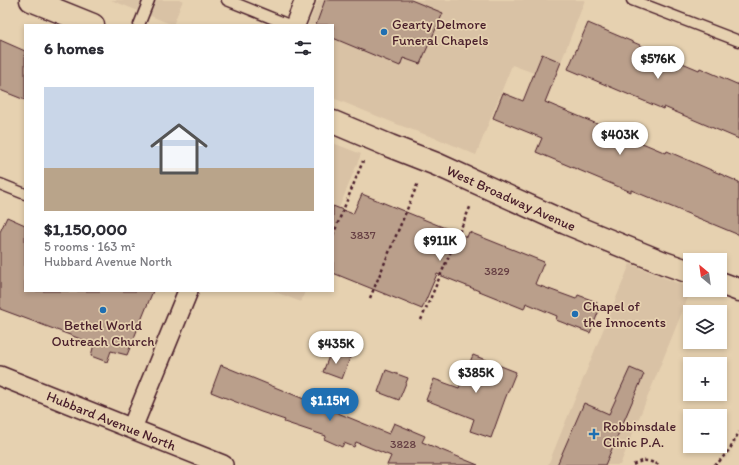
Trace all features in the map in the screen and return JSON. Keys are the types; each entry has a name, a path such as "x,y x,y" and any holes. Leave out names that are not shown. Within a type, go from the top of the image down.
{"street":[{"path":"31,0 91,24"},
{"path":"295,24 305,0"},
{"name":"West Broadway Avenue","path":"334,122 436,164 566,223 683,270"},
{"path":"727,286 739,290"},
{"path":"132,428 188,292"},
{"name":"Hubbard Avenue North","path":"0,376 223,465"}],"lane":[{"path":"139,24 150,0"},
{"path":"226,0 287,24"},
{"path":"632,0 739,41"},
{"path":"0,184 24,194"}],"path":[{"path":"334,233 363,161"},
{"path":"370,298 418,183"},
{"path":"421,320 470,205"},
{"path":"714,465 730,449 739,432"},
{"path":"633,465 644,460 660,465"}],"shaded area":[{"path":"111,0 183,0 173,24"},
{"path":"318,0 585,0 561,62 542,54 534,73 512,65 476,155 334,98 334,24 308,24"},
{"path":"334,143 361,154 334,221"},
{"path":"630,264 683,285 683,297 688,297 685,305 683,305 683,310 620,465 548,465"},
{"path":"276,292 305,292 301,302"}],"building":[{"name":"Gearty Delmore Funeral Chapels","path":"325,0 411,0 443,13 420,64 403,58 400,66 334,38 334,24 316,24"},
{"path":"588,23 699,70 700,68 739,85 739,139 664,107 663,109 568,69"},
{"path":"0,40 24,51 24,100 0,90"},
{"path":"542,54 561,62 545,102 666,153 667,151 739,182 739,235 536,152 542,138 493,118 503,93 523,101"},
{"path":"362,194 467,237 469,232 544,262 535,284 576,299 578,295 597,302 595,307 600,308 590,333 556,320 557,316 526,303 524,309 437,274 422,309 334,273 334,206 353,214"},
{"path":"7,217 24,225 24,292 153,292 127,355 111,351 107,362 91,356 94,344 0,309 0,232"},
{"path":"331,351 350,358 342,379 323,372"},
{"path":"473,355 516,372 491,438 470,431 474,419 426,400 434,379 459,388"},
{"path":"221,365 389,434 394,423 425,436 422,442 478,465 387,465 391,456 356,442 354,447 344,443 342,447 324,439 326,436 284,422 285,420 211,392"},
{"name":"Robbinsdale Clinic P.A.","path":"630,368 644,374 605,465 557,465 584,403 609,414"},
{"path":"386,370 408,378 399,400 378,392"}],"place":[{"name":"Gearty Delmore Funeral Chapels","path":"384,32"},
{"name":"Bethel World Outreach Church","path":"103,310"},
{"name":"Chapel of the Innocents","path":"575,314"},
{"name":"Robbinsdale Clinic P.A.","path":"594,434"}]}
